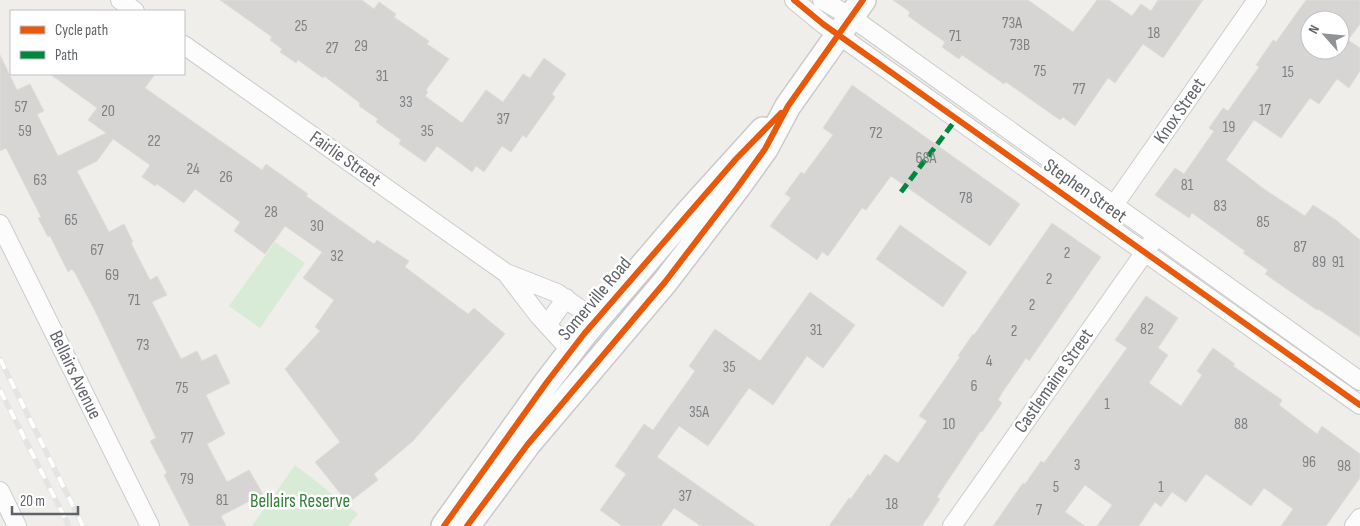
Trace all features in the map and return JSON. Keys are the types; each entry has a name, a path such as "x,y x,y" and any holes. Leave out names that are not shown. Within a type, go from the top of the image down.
{"main road":[{"name":"Somerville Road","path":"467,526 514,461 665,282 737,188 765,149 788,106 851,17"},
{"name":"Somerville Road","path":"444,526 514,427 596,320 736,159 788,106"},
{"path":"571,351 604,354 596,320"}],"street":[{"path":"120,0 135,10"},
{"name":"Stephen Street","path":"794,0 813,16 851,17 1102,221 1360,405"},
{"name":"Stephen Street","path":"822,0 851,17 1360,381"},
{"name":"Knox Street","path":"1102,221 1257,0"},
{"name":"Fairlie Street","path":"185,46 506,273 542,286 566,298 596,320"},
{"name":"Bellairs Avenue","path":"0,224 150,526"},
{"name":"Castlemaine Street","path":"952,526 1157,236"},
{"name":"Fairlie Street","path":"506,273 547,326 571,351"},
{"path":"547,326 566,298"},
{"path":"0,492 17,526"},
{"path":"1354,526 1360,518"}],"green space":[{"path":"275,242 305,263 260,328 229,306"},
{"name":"Bellairs Reserve","path":"295,465 358,514 348,526 252,526"}],"building":[{"path":"220,0 362,0 374,9 379,2 396,14 394,17 429,41 427,44 449,59 426,90 428,92 425,96 462,123 486,90 503,102 523,74 530,78 544,58 566,74 552,94 555,97 526,138 523,135 511,152 502,146 484,172 476,166 472,172 437,146 425,162 399,144 401,140 376,122 378,119 359,106 360,103 324,76 323,78 298,60 296,63 280,52 282,49 270,40 272,37"},
{"path":"893,0 1028,0 1073,32 1097,0 1109,0 1132,16 1141,4 1151,11 1158,0 1203,0 1163,58 1143,44 1115,83 1108,78 1075,126 1063,117 1060,120 1006,82 1004,84 962,55 959,59 942,47 945,42 908,16 910,12"},
{"path":"1306,0 1360,0 1360,24 1350,37 1350,10 1300,10 1300,60 1350,60 1350,41 1360,48 1360,71 1349,88 1337,79 1319,104 1310,98 1281,138 1254,120 1226,160 1264,189 1305,216 1313,205 1336,220 1360,240 1360,337 1265,274 1268,270 1192,213 1189,218 1155,195 1175,168 1184,174 1214,131 1209,128 1223,108 1228,111 1259,67 1256,65 1273,40 1276,42"},
{"path":"0,55 17,90 30,84 44,111 37,114 58,156 106,133 88,120 97,108 51,75 154,75 145,88 262,170 266,164 308,194 306,196 374,244 377,240 409,261 405,267 468,314 474,308 505,334 413,441 374,474 378,480 348,503 315,462 340,442 285,369 320,331 315,327 334,300 303,278 322,252 285,226 265,254 234,231 240,222 195,189 184,203 157,184 155,186 142,177 150,165 113,139 97,161 77,171 109,232 124,224 133,242 131,243 150,280 157,276 167,295 152,302 181,359 197,351 202,361 216,354 230,383 206,395 225,434 207,444 227,482 249,470 263,494 221,516 226,526 190,526 164,475 167,473 150,441 156,438 96,313 75,273 72,269 68,272 50,236 48,237 38,218 41,217 6,148 0,151"},
{"path":"852,85 1020,204 990,246 891,176 866,210 862,208 828,256 822,252 817,260 770,226 791,198 785,194 801,172 804,174 833,135 823,128"},
{"path":"1052,223 1101,257 1029,361 1026,358 1002,393 998,400 1002,403 937,497 940,499 922,526 829,526 868,474 870,476 885,454 898,463 927,421 919,416 960,357 958,356 973,334"},
{"path":"900,225 967,272 943,307 876,259"},
{"path":"810,292 855,325 823,368 807,356 773,405 749,388 708,446 679,426 657,457 756,526 701,526 674,508 661,526 622,526 600,510 626,474 615,466 644,424 653,430 695,371 689,366 715,329 760,361"},
{"path":"1146,296 1178,318 1158,348 1168,355 1149,383 1181,406 1202,375 1197,371 1213,348 1235,364 1233,366 1282,400 1279,405 1317,434 1322,426 1360,454 1360,478 1326,526 1281,526 1293,509 1264,488 1251,506 1206,474 1186,502 1172,492 1161,507 1155,502 1139,526 1097,526 1112,505 1085,485 1065,512 1085,526 993,526 1023,483 1025,484 1041,461 1044,463 1127,348 1115,340"}],"railway":[{"path":"0,359 83,526"},
{"path":"0,390 69,526"}],"marked path":[{"path":"901,192 957,118"}],"cycle path":[{"path":"794,0 823,24 1360,405"},
{"path":"467,526 528,444 665,282 737,188 765,149 788,106 863,0"},
{"path":"444,526 547,382 584,334 736,159 781,113"}]}
